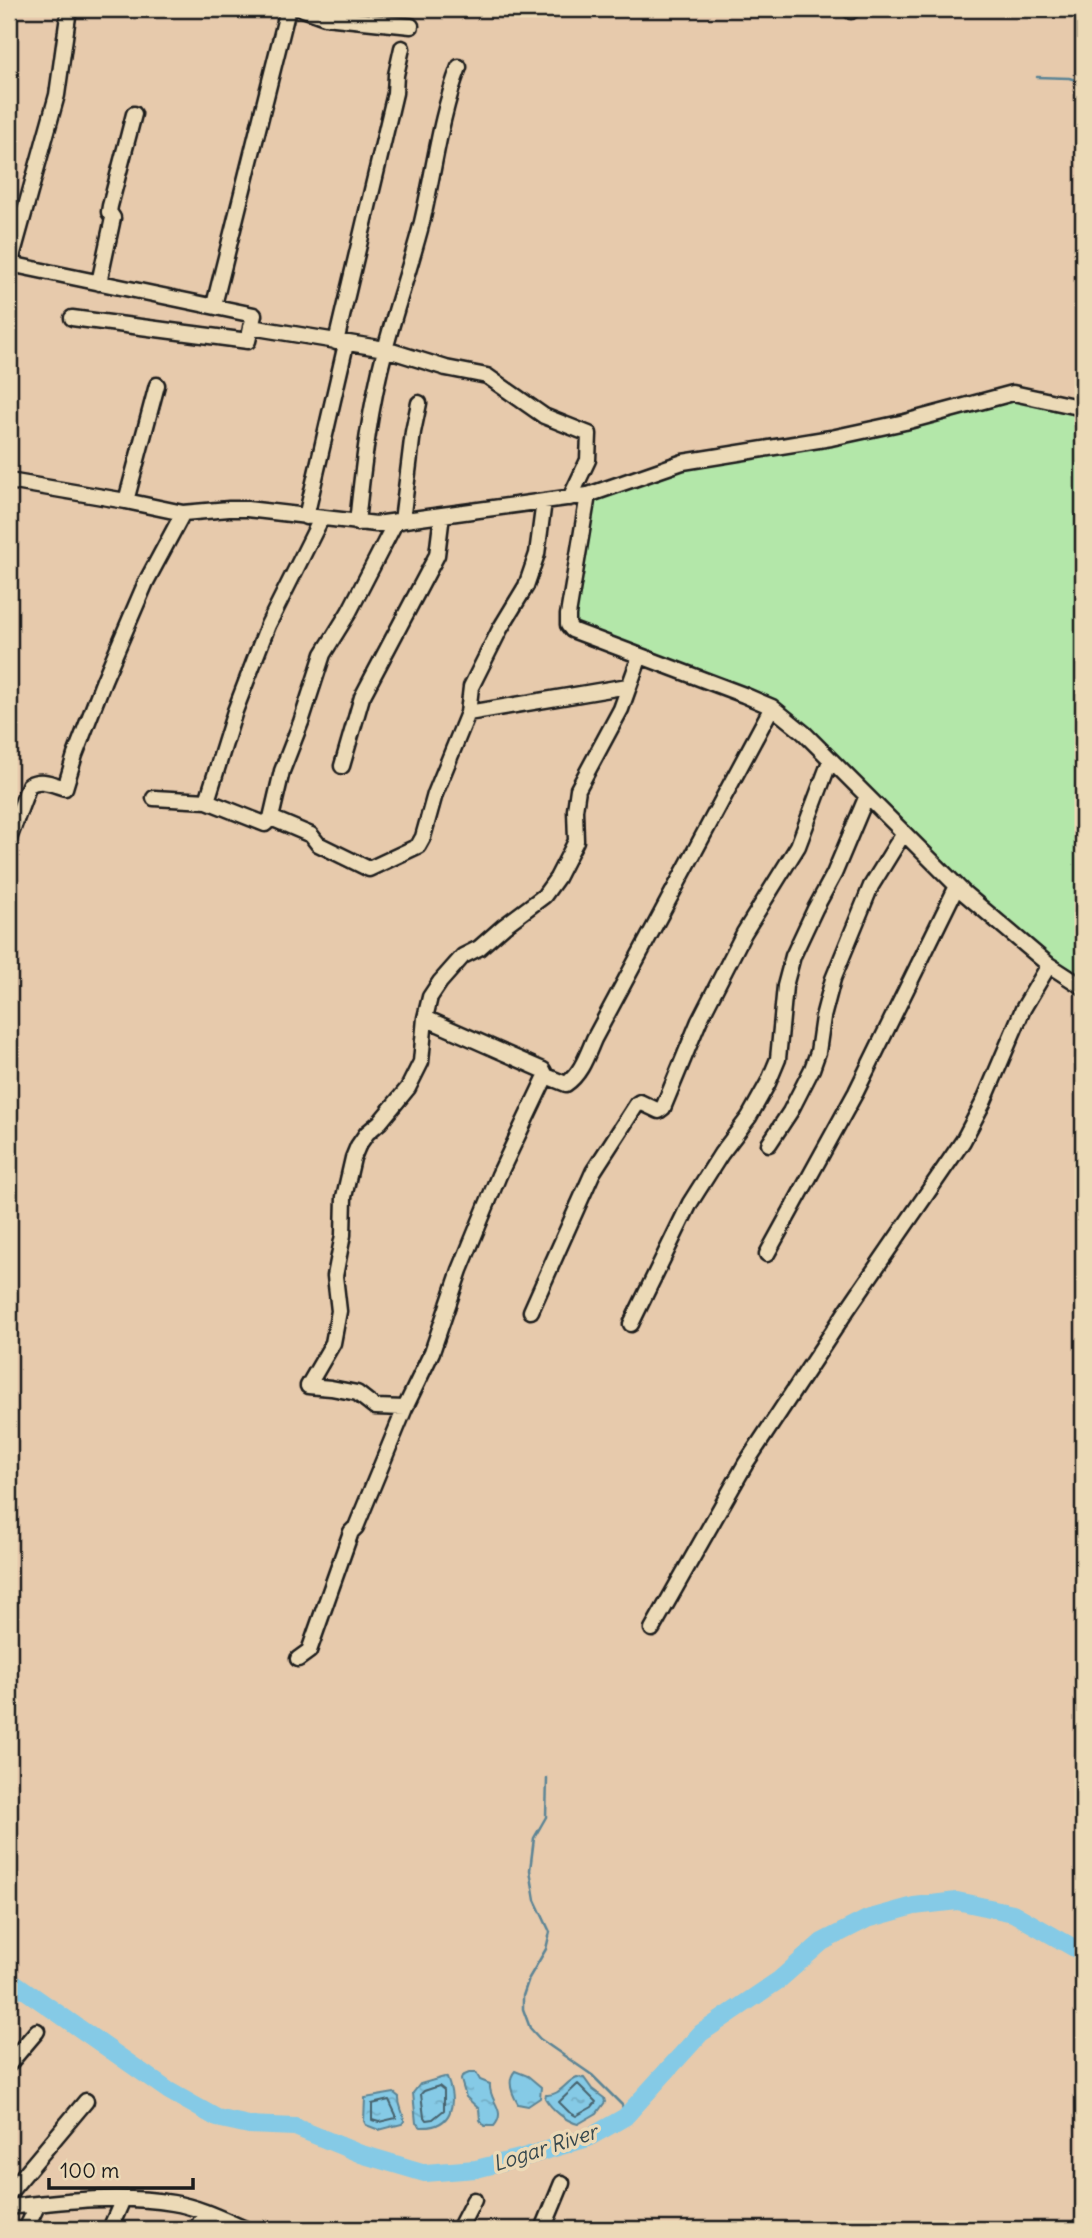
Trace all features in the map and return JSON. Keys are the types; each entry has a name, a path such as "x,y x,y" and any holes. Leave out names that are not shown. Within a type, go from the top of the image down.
{"street":[{"path":"69,9 57,95 10,264 254,315 248,341 72,318"},
{"path":"214,305 288,9"},
{"path":"303,9 325,17 411,26"},
{"path":"207,801 235,711 314,518 341,343 402,48"},
{"path":"357,523 370,418 385,349 422,221 449,95 459,68"},
{"path":"99,283 113,218 109,212 110,206 134,114"},
{"path":"251,327 385,349 446,368 487,376 544,416 589,434 588,460 570,498"},
{"path":"126,501 158,385"},
{"path":"9,481 183,513 238,509 376,524 588,495 683,462 831,438 905,422 1013,393 1083,408"},
{"path":"154,798 207,801 265,824 271,818 282,771 323,654 399,521 419,403"},
{"path":"588,495 568,625 572,630 772,707 804,733 866,798 957,886 1049,965 1083,986"},
{"path":"271,818 311,835 318,844 369,869 414,849 423,837 435,794 468,713 471,687 500,629 526,586 537,554 544,500"},
{"path":"9,839 29,785 36,781 65,788 90,714 146,582 183,513"},
{"path":"342,766 362,697 437,555 442,515"},
{"path":"405,1408 374,1407 357,1392 308,1386 333,1343 339,1311 335,1276 343,1235 344,1197 353,1158 367,1133 380,1122 408,1088 421,1062 425,1018 430,998 440,982 463,956 480,948 503,926 544,896 557,878 576,841 575,810 578,789 621,709 640,656"},
{"path":"468,713 628,686"},
{"path":"425,1018 543,1070 546,1076 566,1084 573,1079 772,707"},
{"path":"531,1311 593,1172 637,1104 640,1102 659,1111 663,1108 699,1021 744,933 798,846 830,761"},
{"path":"631,1324 690,1203 721,1154 749,1117 768,1083 778,1059 785,986 793,956 834,874 866,798"},
{"path":"769,1144 790,1112 812,1069 833,979 871,886 903,834"},
{"path":"767,1254 856,1092 957,886"},
{"path":"652,1629 746,1463 963,1141 983,1103 1023,1009 1049,965"},
{"path":"298,1659 309,1651 351,1532 356,1527 405,1408 432,1352 460,1270 499,1175 546,1076"},
{"path":"9,2064 37,2031"},
{"path":"9,2193 86,2101"},
{"path":"543,2229 562,2183"},
{"path":"110,2229 123,2199"},
{"path":"9,2207 123,2199 174,2203 205,2212 245,2229"},
{"path":"459,2229 474,2200"},
{"path":"26,2229 37,2204"},
{"path":"197,2229 205,2212"}],"green space":[{"path":"1013,393 1083,408 1083,987 1049,965 772,707 572,630 588,495 660,469"}],"water":[{"path":"515,2071 528,2076 541,2087 540,2098 528,2106 518,2104 512,2092 510,2083"},
{"path":"476,2073 480,2080 490,2084 499,2115 494,2126 484,2126 480,2120 479,2109 466,2097 461,2080 462,2076"},
{"path":"577,2077 584,2078 605,2102 597,2113 578,2124 551,2107 545,2098"},
{"path":"447,2078 452,2096 450,2112 440,2123 421,2127 416,2123 413,2093 420,2084"},
{"path":"394,2093 399,2097 404,2118 402,2124 379,2130 366,2125 365,2098"}],"waterway":[{"path":"1037,77 1069,78 1083,82"},
{"path":"547,1778 546,1817 534,1838 530,1870 535,1900 550,1932 546,1949 529,1978 523,1996 523,2009 530,2028 540,2039 592,2075 622,2105 625,2117"},
{"name":"Logar River","path":"9,1979 169,2091 217,2118 249,2125 295,2127 361,2154 425,2173 476,2169 520,2158 588,2138 625,2117 701,2033 779,1980 822,1942 867,1919 914,1906 957,1901 1013,1913 1083,1953"}]}
